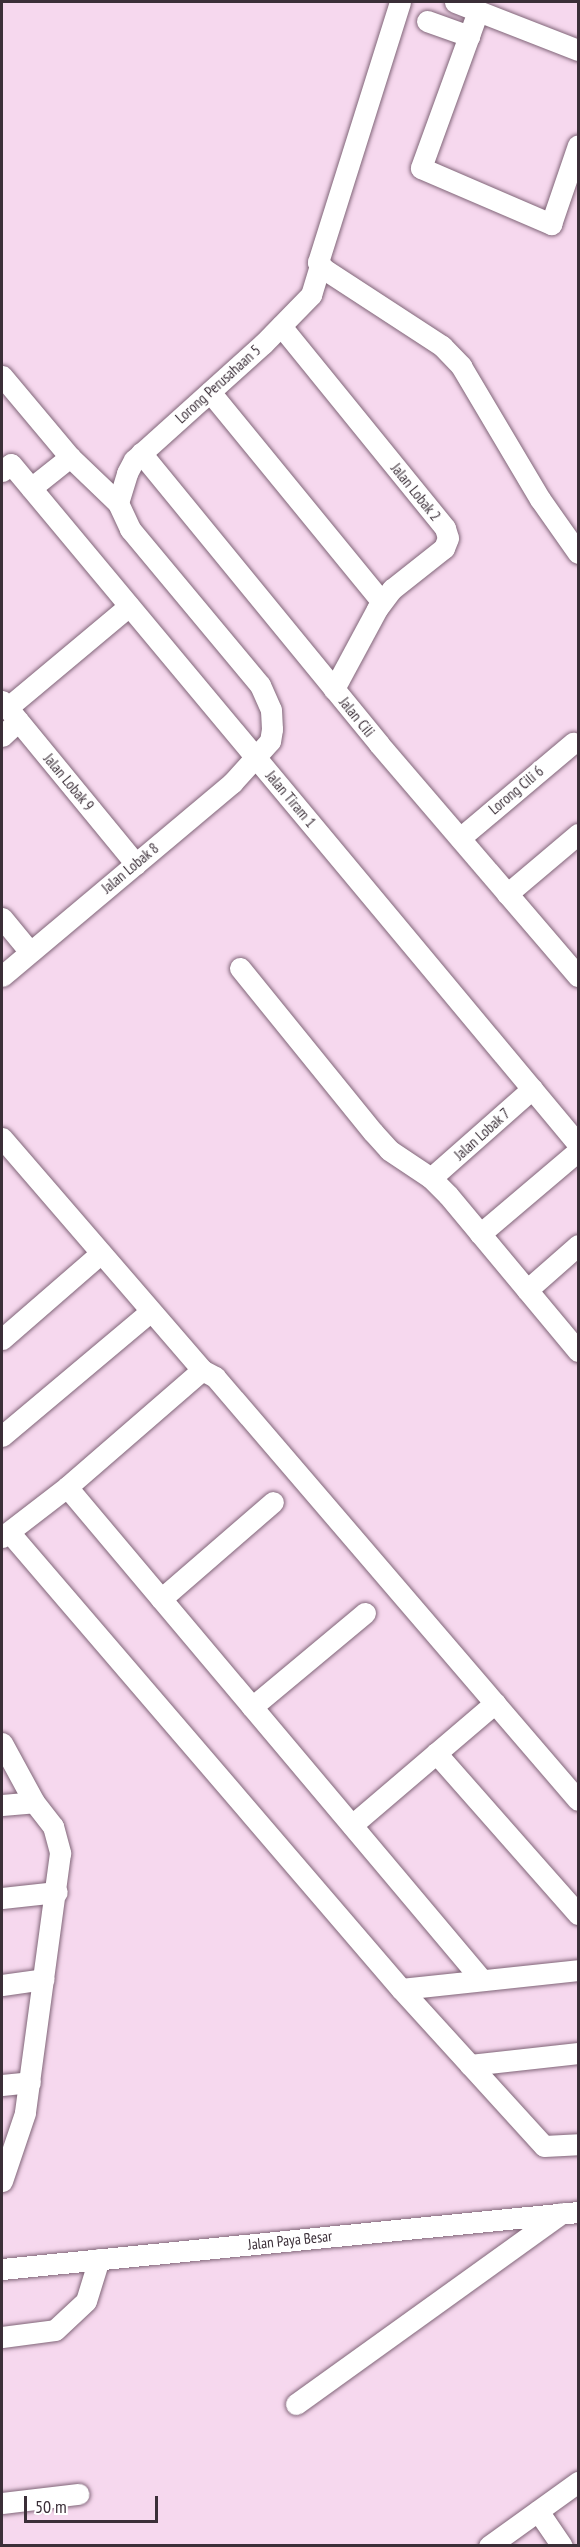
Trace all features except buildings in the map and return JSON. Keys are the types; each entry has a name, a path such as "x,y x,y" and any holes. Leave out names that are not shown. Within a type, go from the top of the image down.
{"street":[{"name":"Lorong Perusahaan 5","path":"118,503 127,472 141,453 210,392 311,295 400,2"},
{"path":"455,2 579,50"},
{"path":"478,11 421,168 551,224 579,145"},
{"path":"427,21 469,36"},
{"path":"319,263 442,346 461,366 540,499 579,553"},
{"name":"Jalan Lobak 2","path":"281,326 445,528 448,538 444,548 392,590 382,602 334,689"},
{"path":"2,376 70,457 118,503 130,529 260,685 271,710 272,729 270,741 256,758"},
{"path":"210,392 382,602"},
{"name":"Jalan Cili","path":"141,453 334,689 507,894 574,962"},
{"path":"31,488 70,457"},
{"name":"Jalan Tiram 1","path":"2,471 11,464 579,1144"},
{"path":"2,736 9,710 129,606"},
{"name":"Jalan Lobak 9","path":"9,710 136,864"},
{"name":"Lorong Cili 6","path":"460,838 573,743"},
{"name":"Jalan Lobak 8","path":"2,976 232,783 256,758"},
{"path":"507,894 579,834"},
{"path":"2,918 30,952"},
{"path":"240,968 389,1150 431,1178 577,1347"},
{"name":"Jalan Lobak 7","path":"431,1178 532,1089"},
{"path":"2,1138 202,1370 215,1377 579,1800"},
{"path":"480,1234 579,1151"},
{"path":"527,1290 579,1245"},
{"path":"2,1340 101,1253"},
{"path":"2,1436 151,1311"},
{"path":"202,1370 67,1487 5,1534 401,1989 544,2146 579,2144"},
{"path":"67,1487 483,1980"},
{"path":"161,1599 273,1502"},
{"path":"252,1707 365,1613"},
{"path":"352,1825 495,1703"},
{"path":"2,1743 34,1802 53,1826 60,1853 57,1893 25,2113 2,2181"},
{"path":"436,1754 578,1914"},
{"path":"2,1805 34,1802"},
{"path":"2,1898 57,1893"},
{"path":"401,1989 579,1970"},
{"path":"2,1984 44,1979"},
{"path":"470,2065 579,2053"},
{"path":"2,2085 30,2082"},
{"path":"296,2404 571,2212"},
{"name":"Jalan Paya Besar","path":"2,2269 571,2212"},
{"path":"2,2337 55,2331 86,2301 99,2259"},
{"path":"489,2546 579,2482"},
{"path":"2,2503 78,2494"},
{"path":"538,2511 562,2546"}]}
